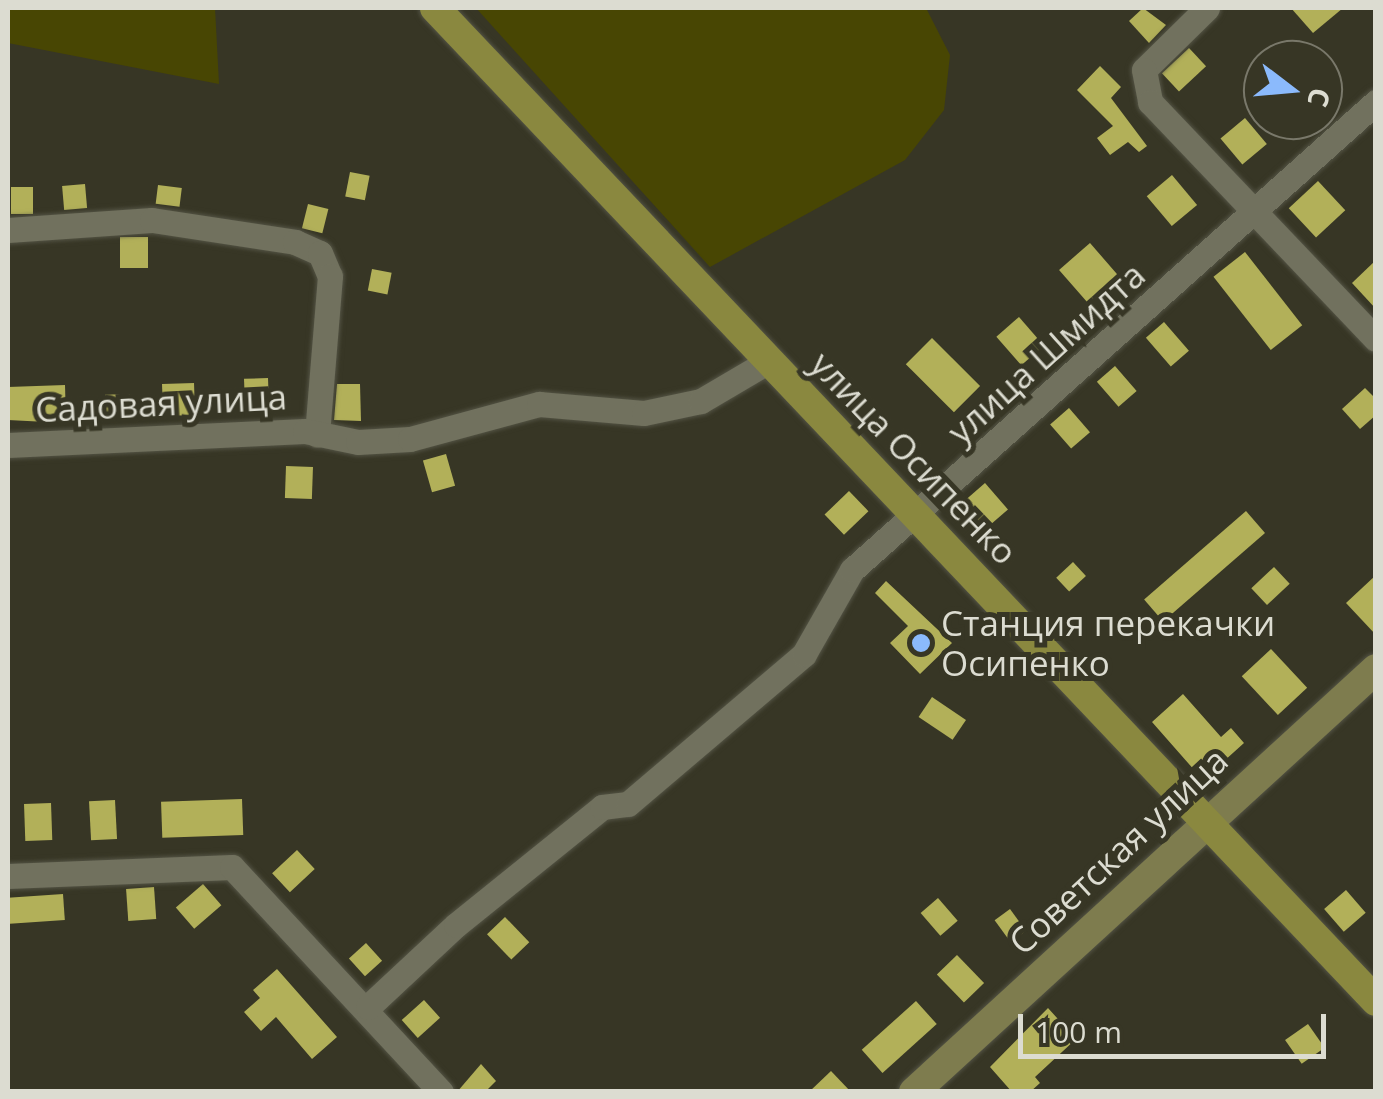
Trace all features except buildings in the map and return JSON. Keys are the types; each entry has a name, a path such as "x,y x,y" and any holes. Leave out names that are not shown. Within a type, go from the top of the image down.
{"main road":[{"name":"улица Осипенко","path":"435,8 769,361 919,513 1203,822 1376,1001"}],"street":[{"path":"1203,9 1144,70 1150,102 1376,339"},
{"name":"улица Шмидта","path":"368,1007 456,925 602,807 628,804 804,654 852,570 1376,102"},
{"name":"Садовая улица","path":"8,230 152,220 294,242 320,253 330,276 317,434"},
{"name":"Садовая улица","path":"8,444 317,434 358,442 410,439 539,404 644,414 701,400 769,361"},
{"name":"Советская улица","path":"914,1092 1203,822 1376,669"},
{"path":"8,876 232,866 368,1007 441,1092"}],"shaded area":[{"path":"8,8 215,8 219,84 8,43"},
{"path":"476,8 926,8 950,55 944,110 905,160 710,267"}],"place":[{"name":"Станция перекачки Осипенко","path":"921,643"}]}
